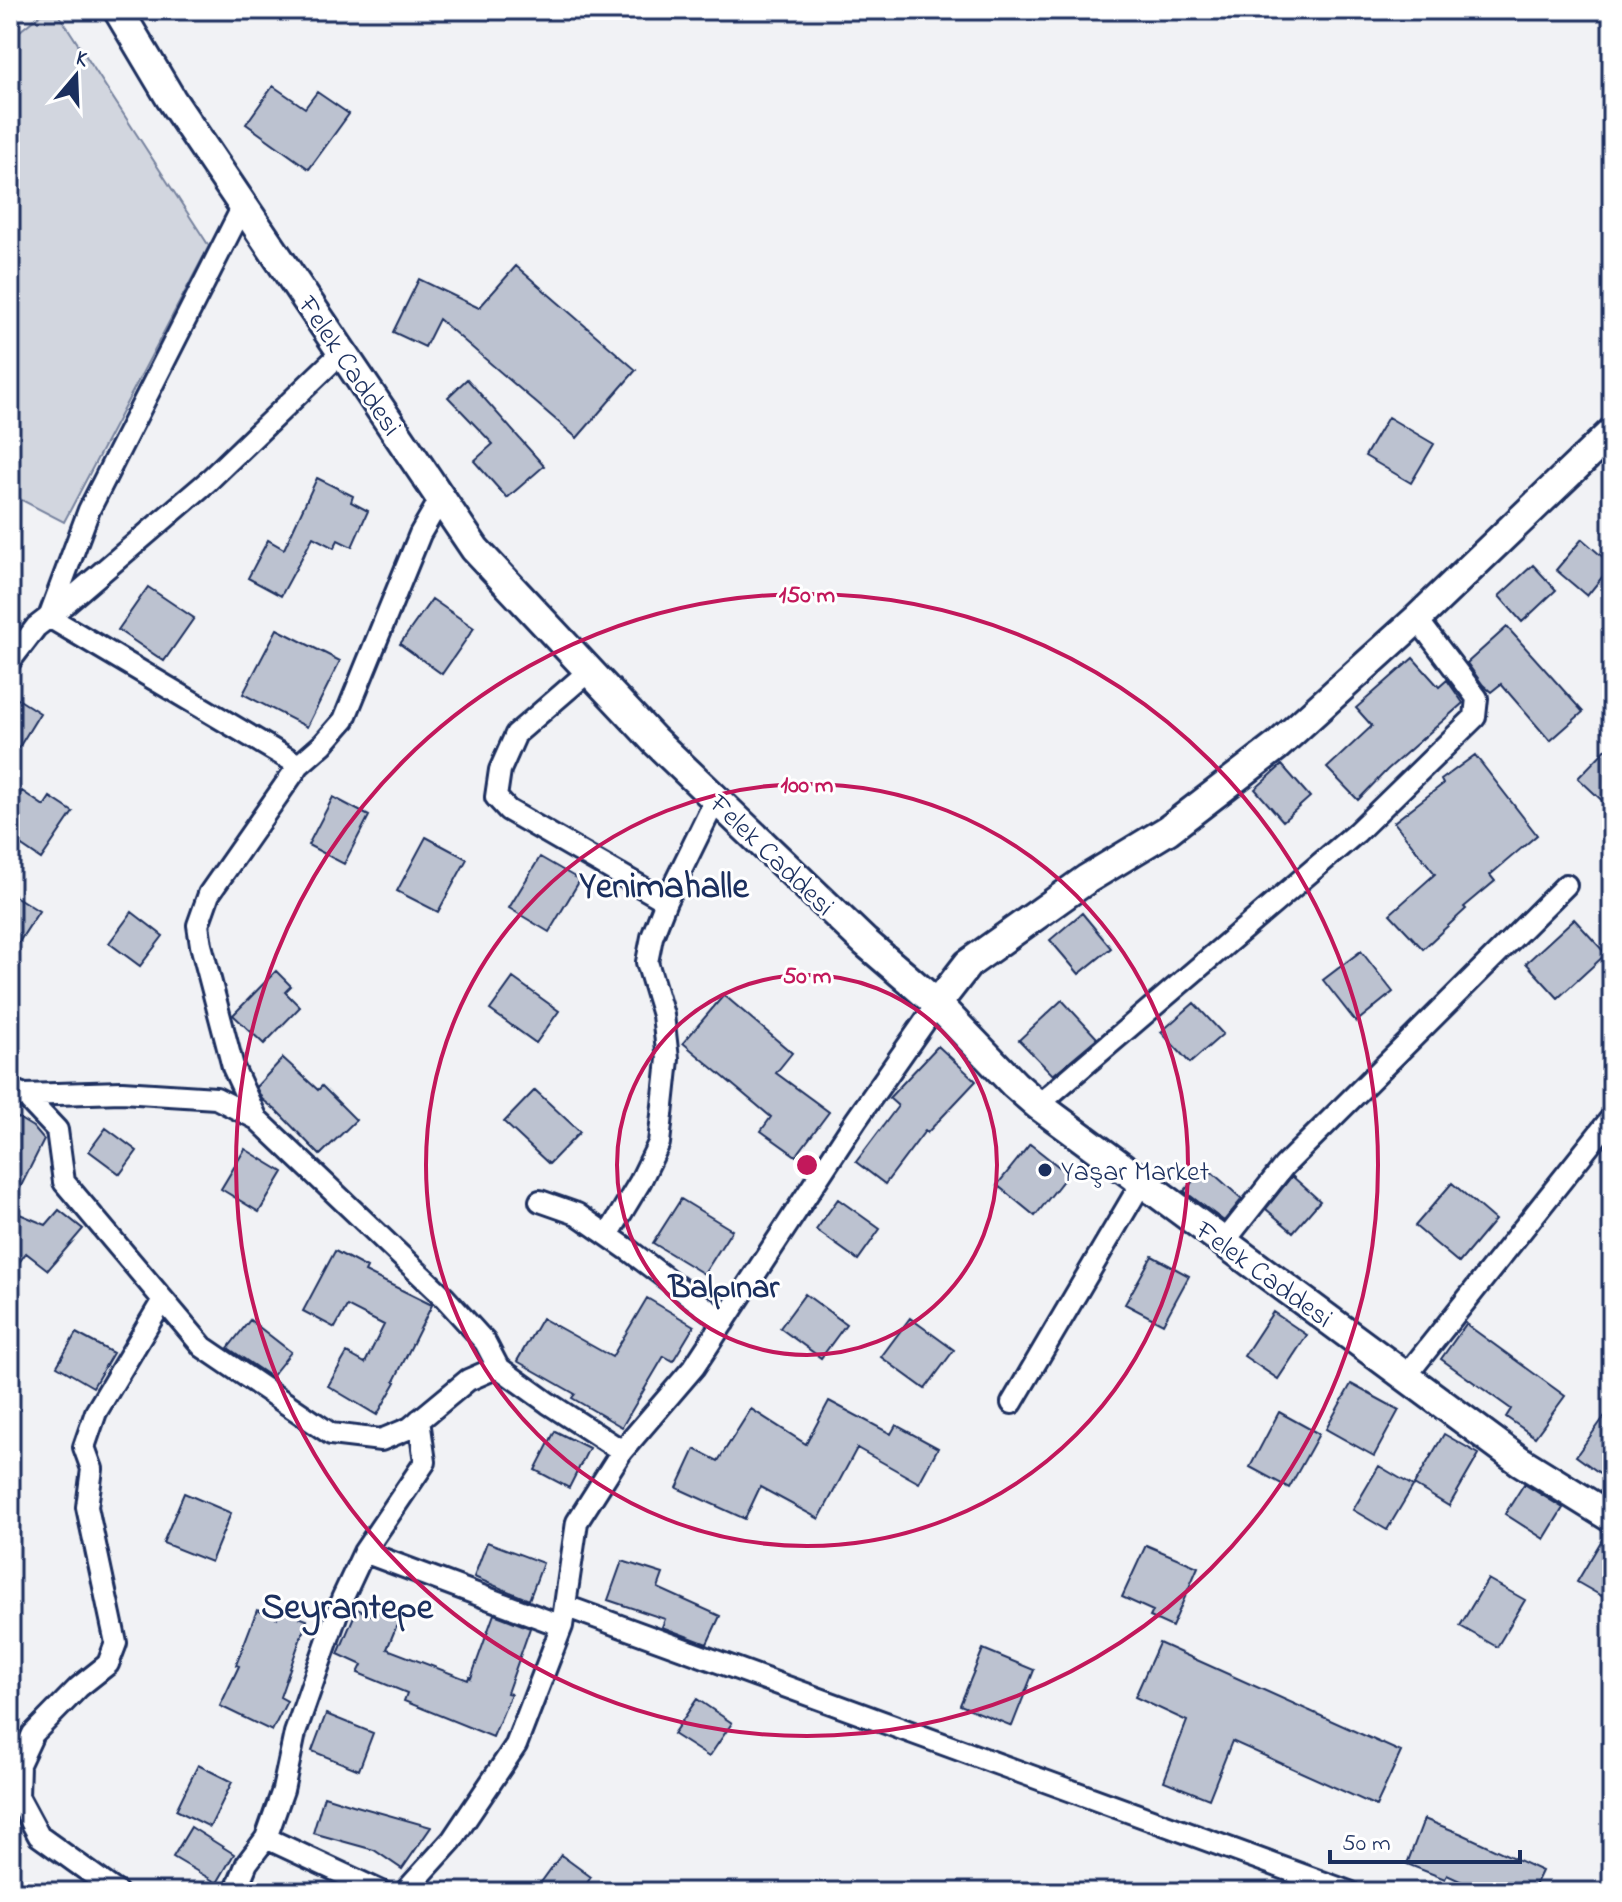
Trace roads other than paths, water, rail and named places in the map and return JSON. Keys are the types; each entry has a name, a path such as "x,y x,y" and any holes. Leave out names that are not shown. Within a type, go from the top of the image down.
{"street":[{"name":"Felek Caddesi","path":"118,10 171,99 475,549 654,740 865,942 937,1004 1038,1105 1520,1461 1609,1510"},
{"path":"49,617 89,510 243,206"},
{"path":"10,661 36,627 206,483 342,352"},
{"path":"405,1892 452,1840 516,1745 564,1616 577,1522 622,1451 694,1367 856,1120 968,964 1087,879 1168,830 1277,746 1417,619 1612,432"},
{"path":"257,1119 233,1067 198,925 209,894 299,765 344,720 420,534 441,498"},
{"path":"49,617 299,765"},
{"path":"1038,1105 1356,833 1475,717 1477,698 1417,619"},
{"path":"589,671 516,734 500,770 496,797 508,810 666,901"},
{"path":"608,1235 659,1143 668,1059 663,1015 647,962 652,937 666,901 716,799"},
{"path":"1224,1242 1284,1166 1566,885"},
{"path":"17,1092 122,1092 216,1098 257,1119 445,1298 485,1342 498,1367 622,1451"},
{"path":"17,1092 57,1130 64,1182 203,1347 331,1434 381,1440 410,1428 468,1380 498,1367"},
{"path":"1406,1376 1612,1117"},
{"path":"1012,1403 1142,1182"},
{"path":"540,1201 577,1214 724,1322"},
{"path":"117,1892 39,1836 14,1794 19,1764 33,1734 79,1687 108,1664 116,1643 87,1507 92,1469 84,1447 96,1412 163,1300"},
{"path":"235,1892 247,1863 266,1838 283,1790 295,1733 342,1599 364,1552 425,1462 419,1420"},
{"path":"364,1552 799,1690 1349,1892"},
{"path":"266,1838 382,1892"}],"place":[{"name":"Yaşar Market","path":"1045,1170"}],"district":[{"name":"Yenimahalle","path":"664,884"},
{"name":"Balpınar","path":"724,1286"},
{"name":"Seyrantepe","path":"347,1605"}]}
